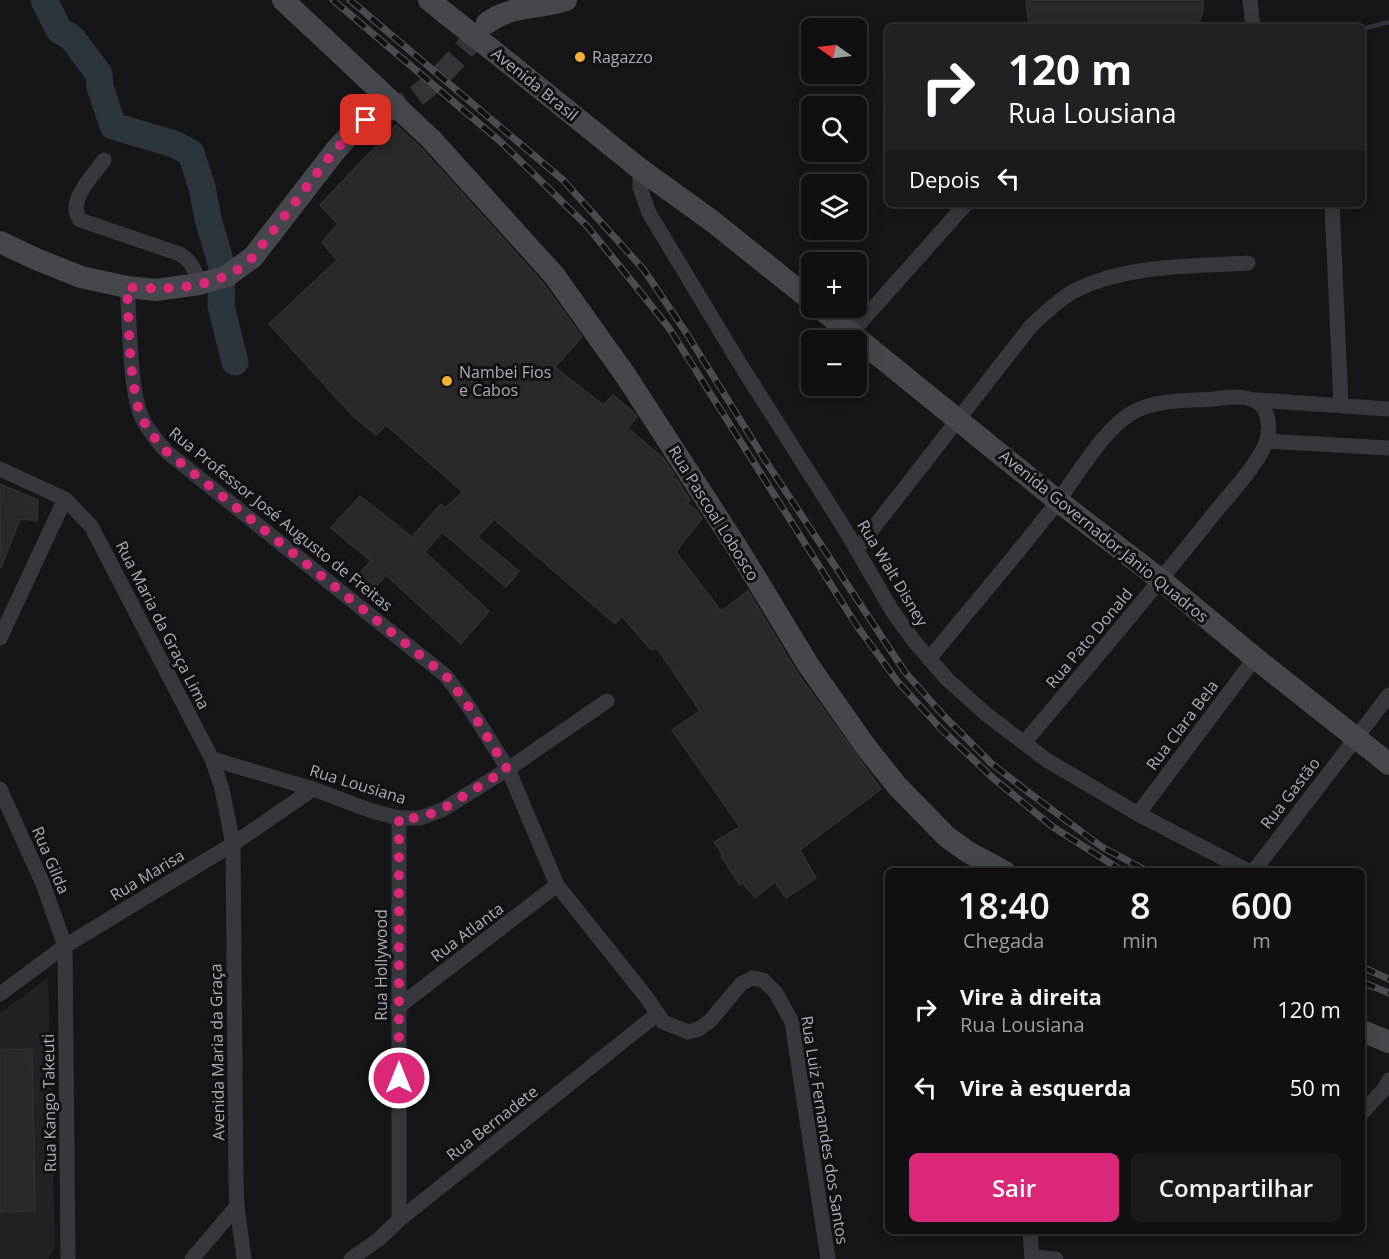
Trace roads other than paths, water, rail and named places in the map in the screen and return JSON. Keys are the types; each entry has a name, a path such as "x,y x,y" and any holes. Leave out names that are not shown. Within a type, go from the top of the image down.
{"main road":[{"name":"Rua Pascoal Lobosco","path":"283,0 432,140 555,275 633,386 733,540 809,666 866,747 897,786 947,837 968,852 998,868"},
{"path":"487,23 496,15 510,10 544,6 566,0"},
{"name":"Avenida Brasil","path":"437,6 640,169"},
{"path":"0,242 81,277 127,287 156,290 202,283 227,276 253,257 334,151 352,132 366,120 387,111"},
{"path":"640,169 712,220 801,292"},
{"name":"Avenida Governador Jânio Quadros","path":"832,318 847,330"},
{"name":"Avenida Governador Jânio Quadros","path":"867,346 1389,764"},
{"path":"1365,1032 1389,1042"}],"street":[{"path":"1250,0 1252,24"},
{"path":"104,160 74,207 80,220 180,254 189,260 202,283"},
{"name":"Rua Walt Disney","path":"640,169 640,188 649,213 903,627 929,659 947,679 986,714 1045,759 1138,814 1243,868"},
{"path":"854,330 963,207"},
{"path":"1332,207 1341,405"},
{"path":"856,549 1031,326 1056,303 1074,291 1096,282 1138,270 1248,263"},
{"name":"Rua Professor José Augusto de Freitas","path":"127,287 134,388 141,416 151,435 167,452 446,676 467,704 507,769 557,885 647,998 657,1015"},
{"path":"929,659 1058,501 1089,458 1117,425 1130,414 1145,406 1234,397 1389,409"},
{"path":"1257,400 1265,410 1269,424 1267,441 1389,448"},
{"name":"Rua Pato Donald","path":"1024,742 1161,579 1254,463 1267,441"},
{"name":"Rua Maria da Graça Lima","path":"0,469 64,499 91,526 212,759 222,789 233,844"},
{"path":"0,638 64,499"},
{"name":"Rua Clara Bela","path":"1138,814 1255,658"},
{"name":"Rua Gastão","path":"1254,868 1389,696"},
{"name":"Rua Lousiana","path":"212,759 313,789 372,811 399,818 420,818 441,810 507,769 607,701"},
{"name":"Rua Gilda","path":"0,789 43,884 65,946"},
{"name":"Rua Marisa","path":"0,994 65,946 233,844 313,789"},
{"name":"Rua Hollywood","path":"399,818 399,1220"},
{"name":"Avenida Maria da Graça","path":"233,844 237,1206 244,1259"},
{"name":"Rua Atlanta","path":"398,1007 557,885"},
{"name":"Rua Kango Takeuti","path":"65,946 68,1259"},
{"name":"Rua Luiz Fernandes dos Santos","path":"657,1015 663,1022 688,1032 699,1029 710,1021 741,984 752,978 764,980 776,993 792,1022 828,1259"},
{"name":"Rua Bernadete","path":"351,1259 379,1239 399,1220 657,1015"},
{"path":"1365,1110 1389,1080"},
{"path":"192,1259 237,1206"},
{"path":"1030,1234 1032,1258 1056,1259"}],"waterway":[{"path":"44,0 59,30 72,38 99,74 100,87 113,126 174,144 191,153 222,267 221,306 235,362"},
{"path":"1365,28 1389,22"}],"tunnel":[{"path":"387,111 412,99 433,83 487,23"}],"railway":[{"path":"333,0 501,142 587,226 669,328 857,626 898,682 942,730 994,779 1053,827 1118,868"},
{"path":"350,0 563,180 644,270 687,334 765,460 905,672 943,715 991,763 1032,795 1102,847 1141,868"},
{"path":"1365,968 1389,979"},
{"path":"1365,983 1389,993"}],"place":[{"name":"Ragazzo","path":"580,57"},
{"name":"Nambei Fios e Cabos","path":"447,381"}]}
